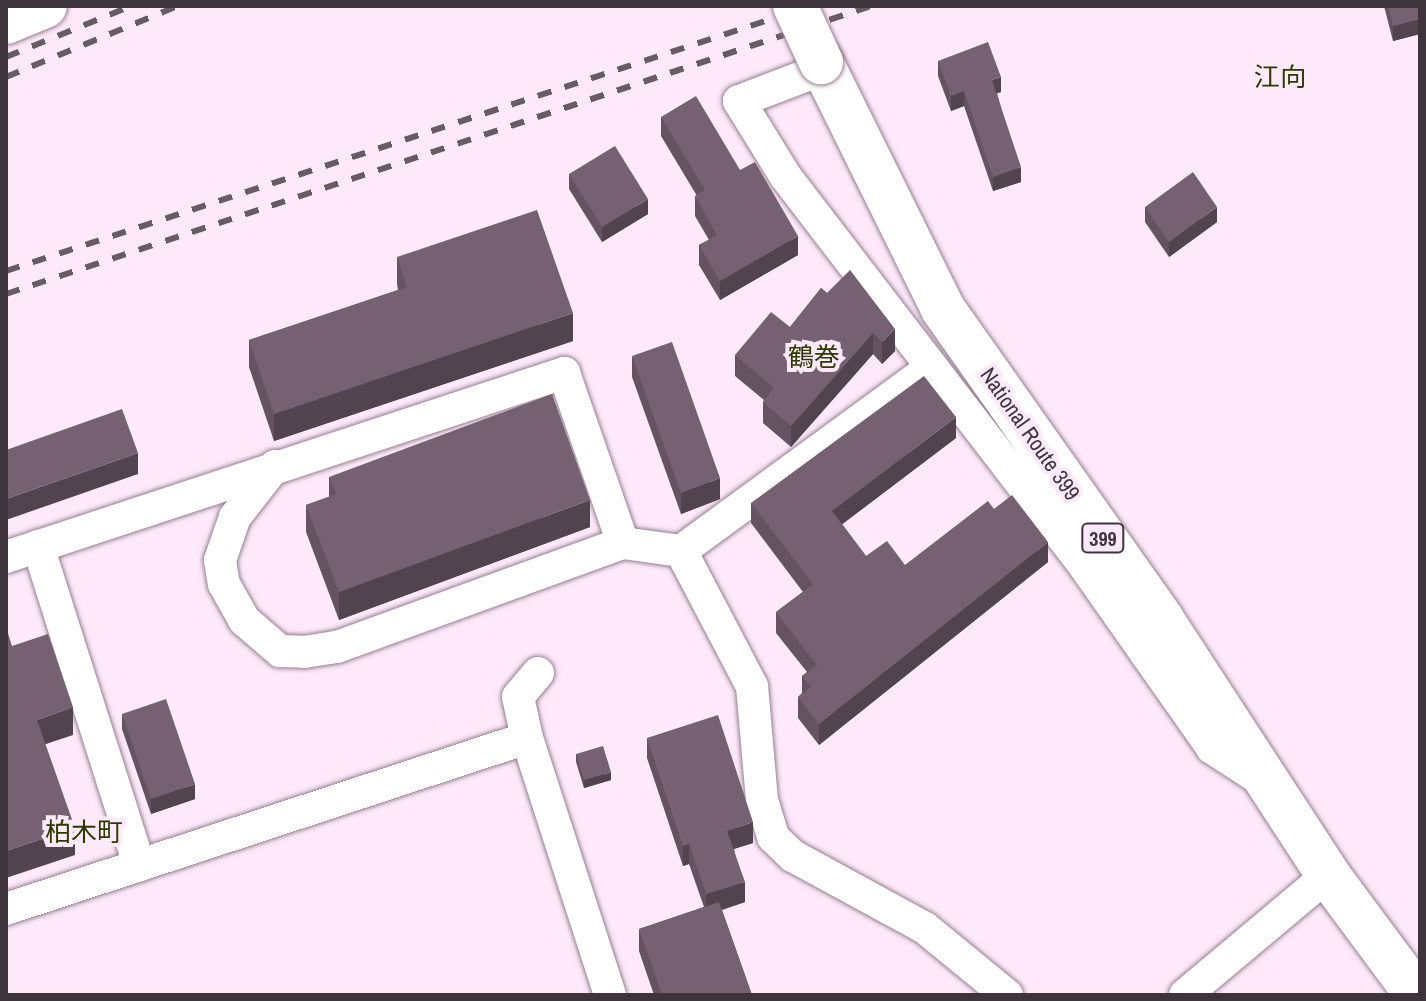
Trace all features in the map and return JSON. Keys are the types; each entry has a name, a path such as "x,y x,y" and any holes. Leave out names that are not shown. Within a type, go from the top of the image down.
{"main road":[{"path":"6,22 45,6"},
{"name":"National Route 399","path":"795,6 943,309 1162,620 1328,875 1417,995"}],"street":[{"path":"822,66 739,101 786,177 1085,567 1212,748 1269,785"},
{"path":"275,466 235,517 220,560 224,584 244,620 280,651 337,647 623,543 681,551 931,368"},
{"path":"6,557 564,373 623,543"},
{"path":"38,546 139,865"},
{"path":"681,551 752,686 762,800 773,837 793,856 925,928 1007,995"},
{"path":"538,673 518,697 527,738 610,995"},
{"path":"6,909 527,738"},
{"path":"1185,995 1328,875"}],"building":[{"path":"1388,6 1420,6 1420,19 1393,26"},
{"path":"988,42 1001,77 992,80 1021,167 993,177 964,91 951,96 938,61"},
{"path":"696,96 740,170 755,162 798,236 720,281 699,245 717,235 695,196 705,190 661,117"},
{"path":"615,146 648,199 602,227 569,174"},
{"path":"1193,172 1217,207 1169,242 1145,207"},
{"path":"537,210 573,313 274,414 249,340 407,287 397,257"},
{"path":"850,270 895,329 882,342 873,333 791,426 763,402 774,388 735,355 771,312 790,327 821,288 827,293"},
{"path":"672,342 720,478 681,493 632,356"},
{"path":"924,376 956,417 832,511 866,556 887,541 905,565 988,501 994,509 1012,495 1048,542 819,724 798,697 811,687 802,676 817,665 776,612 813,584 751,503"},
{"path":"552,394 590,500 339,592 306,505 336,494 329,477"},
{"path":"122,409 138,453 6,499 6,450"},
{"path":"6,627 12,646 48,634 73,707 37,720 75,828 6,851"},
{"path":"166,699 195,784 151,799 122,714"},
{"path":"718,715 753,822 727,831 745,882 706,894 689,844 683,846 647,738"},
{"path":"603,746 611,772 584,780 576,754"},
{"path":"719,902 752,995 662,995 639,929"}],"railway":[{"path":"6,57 131,6"},
{"path":"6,77 177,6"},
{"path":"6,271 811,6"},
{"path":"6,294 871,6"}],"district":[{"name":"江向","path":"1280,77"},
{"name":"鶴巻","path":"814,357"},
{"name":"柏木町","path":"84,832"}]}
